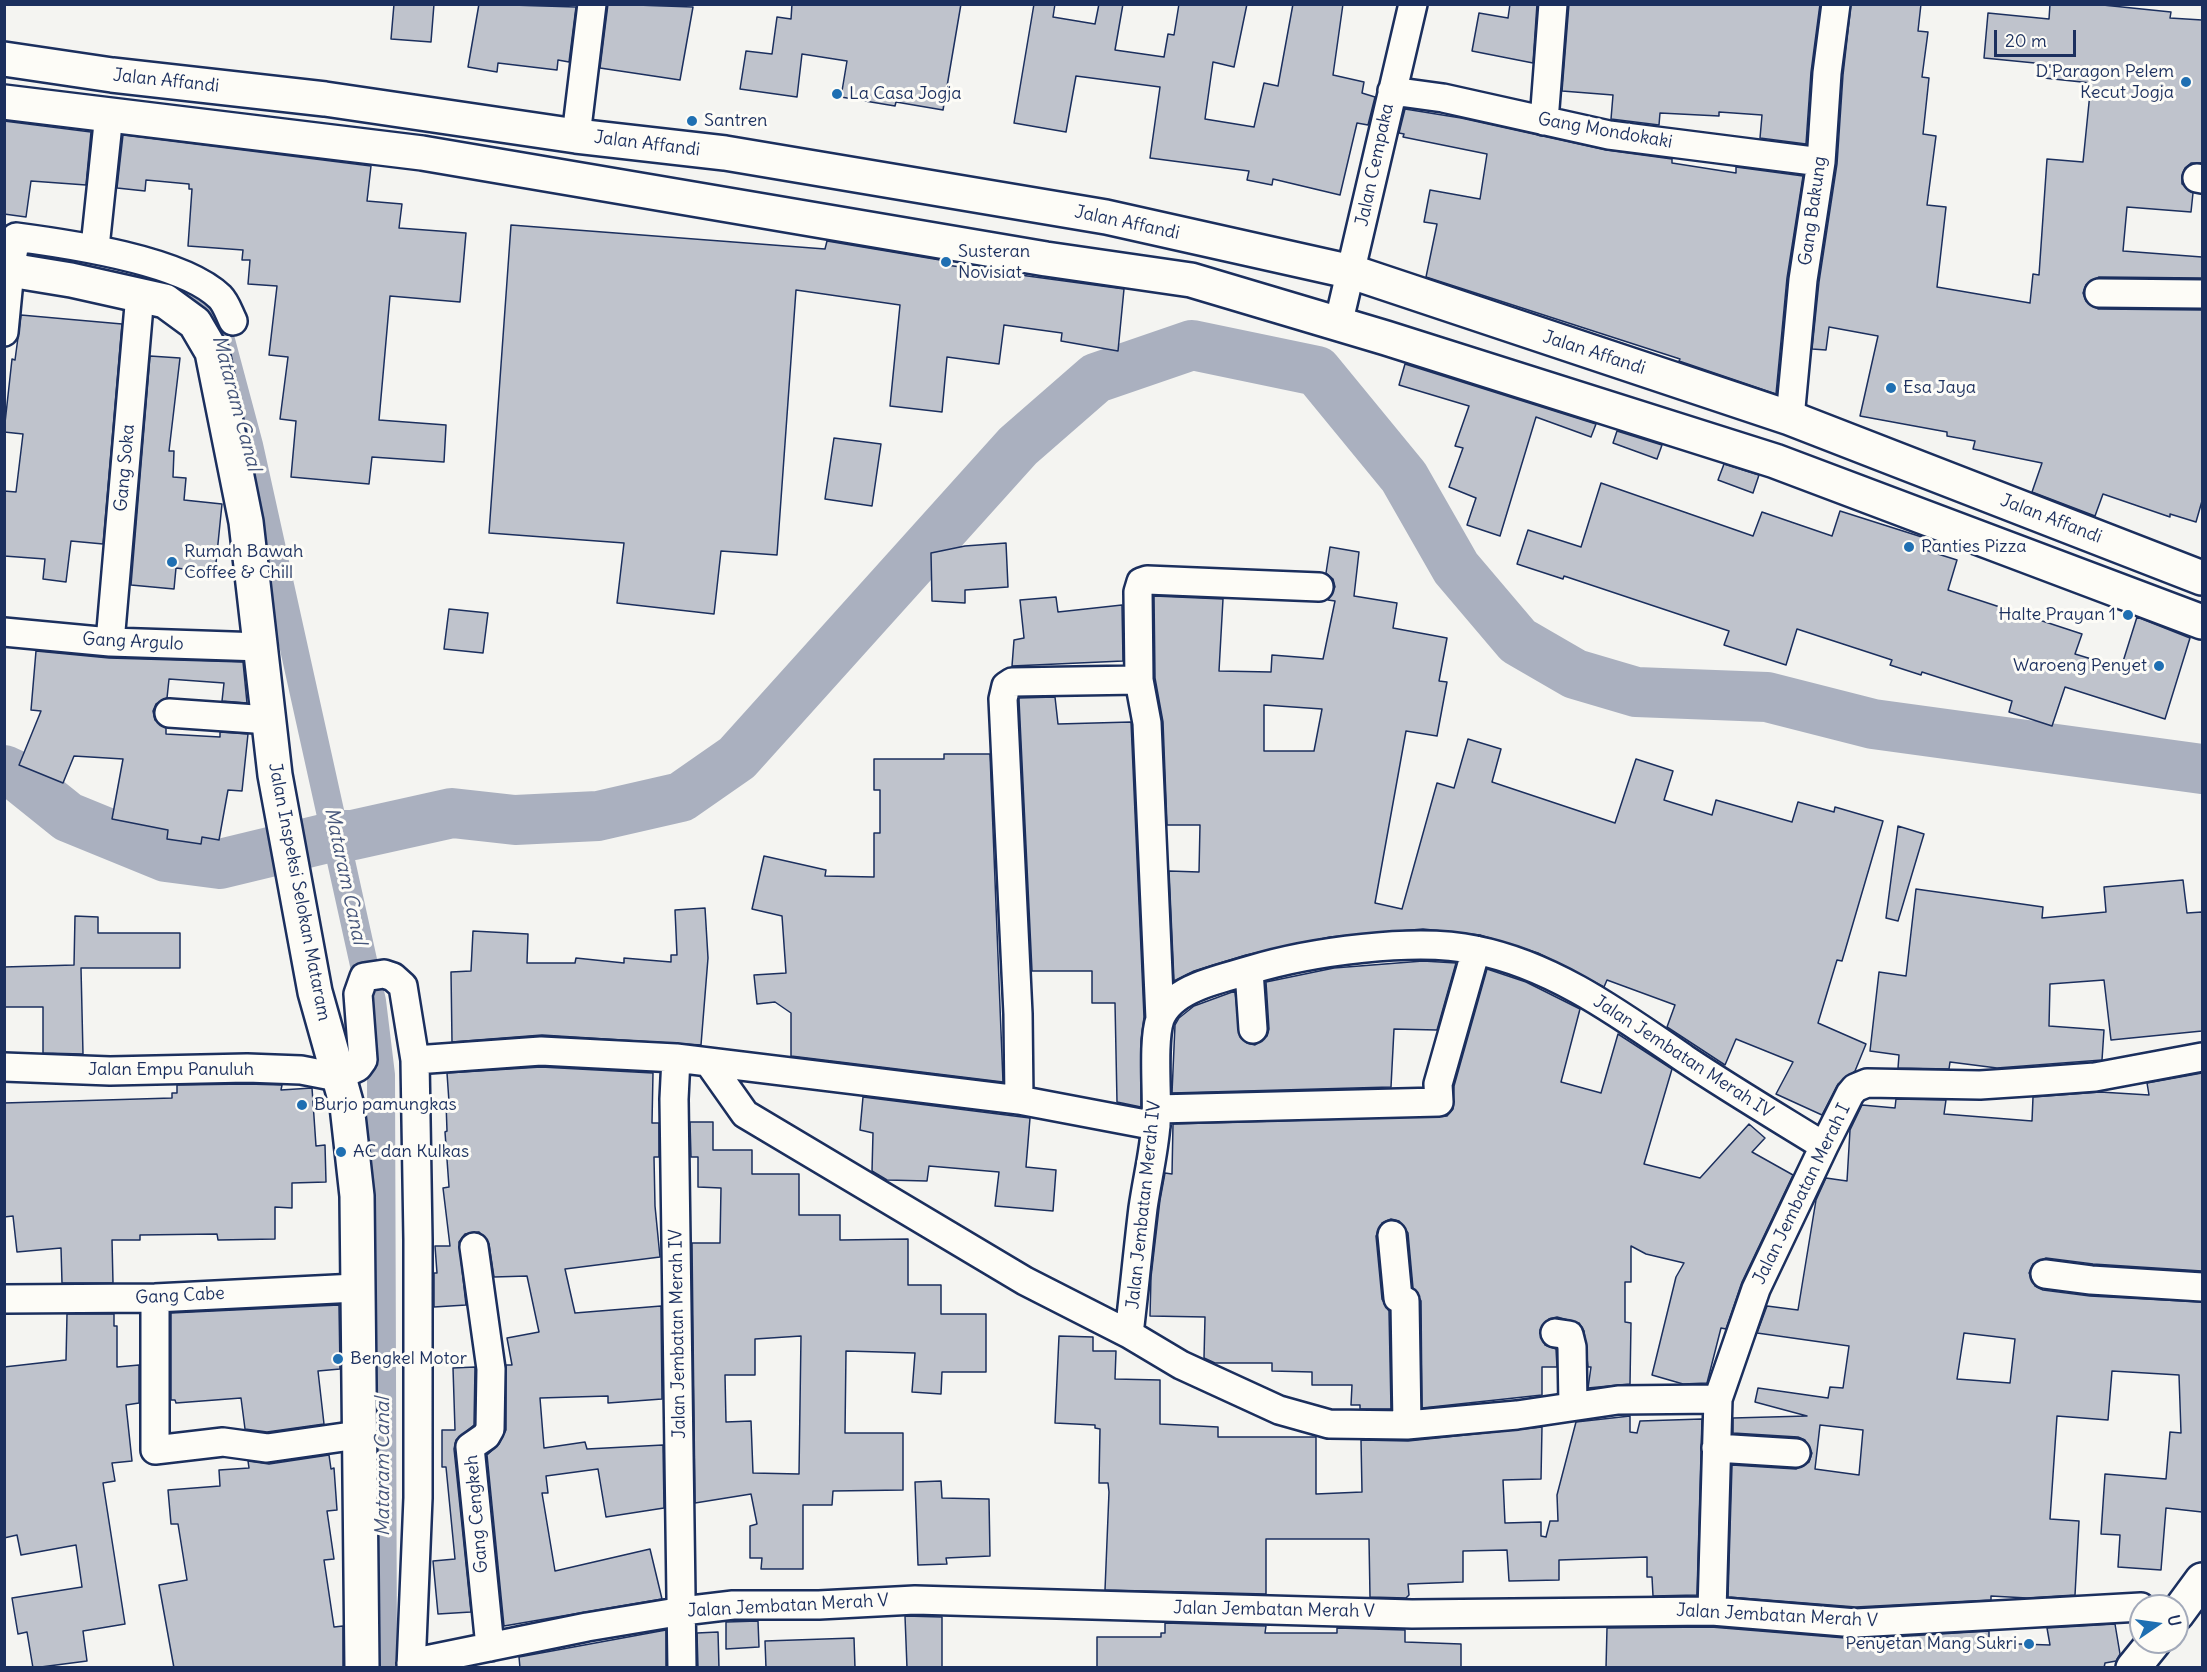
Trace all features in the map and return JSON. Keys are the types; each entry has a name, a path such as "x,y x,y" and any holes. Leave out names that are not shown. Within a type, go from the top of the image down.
{"main road":[{"name":"Jalan Affandi","path":"4,59 112,75 326,99 576,136 725,153 1106,217 1352,272 1790,418 2202,578"},
{"path":"109,114 112,75"},
{"path":"4,102 422,153 1046,259 1191,280 1774,461 2202,622"},
{"name":"Jalan Inspeksi Selokan Mataram","path":"10,261 165,301 195,323 212,352 246,522 275,775 315,992 347,1106 357,1196 356,1288 362,1668"},
{"path":"2133,1668 2144,1654"}],"street":[{"path":"576,136 592,4"},
{"name":"Jalan Cempaka","path":"1338,325 1413,4"},
{"path":"1544,121 1553,4"},
{"name":"Gang Bakung","path":"1790,418 1803,280 1821,162 1827,73 1836,4"},
{"name":"Gang Mondokaki","path":"1392,91 1443,99 1609,135 1821,162"},
{"path":"95,248 109,114"},
{"path":"4,332 10,261 16,237 95,248 202,284 221,298 234,321"},
{"path":"2099,292 2202,294"},
{"name":"Gang Soka","path":"110,642 140,294"},
{"path":"1160,1019 1147,723 1140,680 1138,591 1141,582 1147,580 1319,587"},
{"name":"Gang Argulo","path":"4,632 110,642 262,646"},
{"path":"1019,1100 1018,1014 1004,689 1012,682 1022,680 1140,680"},
{"path":"169,713 255,719 268,717"},
{"name":"Jalan Jembatan Merah IV","path":"1129,1334 1156,1118 1160,1019 1169,1004 1181,995 1264,966 1373,948 1416,945 1476,950 1535,970 1629,1018 1685,1059 1824,1146"},
{"path":"415,1060 540,1051 676,1058 1156,1118 1439,1102 1438,1084 1476,950"},
{"path":"1249,971 1253,1029"},
{"path":"337,1077 358,1067 363,1060 358,994 371,975 393,977 402,986 415,1060 418,1229 418,1498 411,1665"},
{"name":"Jalan Jembatan Merah I","path":"1712,1611 1718,1399 1756,1289 1850,1094 1867,1083 1980,1085 2095,1077 2202,1057"},
{"name":"Jalan Jembatan Merah IV","path":"676,1058 674,1099 683,1611 682,1668"},
{"name":"Jalan Jembatan Merah IV","path":"709,1063 745,1114 1025,1281 1129,1334 1181,1365 1279,1410 1329,1424 1407,1425 1517,1415 1618,1400 1718,1399"},
{"name":"Jalan Empu Panuluh","path":"4,1067 110,1071 269,1069 301,1070 337,1077"},
{"path":"1392,1235 1398,1298 1405,1301 1407,1425"},
{"name":"Gang Cengkeh","path":"474,1247 491,1370 490,1429 486,1436 471,1447 490,1647"},
{"path":"2045,1274 2091,1280 2202,1287"},
{"name":"Gang Cabe","path":"4,1299 155,1298 356,1288"},
{"path":"155,1298 155,1450 223,1442 267,1448 358,1435"},
{"path":"1555,1333 1569,1335 1572,1347 1573,1406"},
{"path":"1716,1448 1796,1453"},
{"name":"Jalan Jembatan Merah V","path":"411,1665 490,1647 683,1611 733,1605 819,1605 915,1600 1412,1614 1712,1611 1856,1623 2129,1608"}],"building":[{"path":"394,4 434,4 431,42 391,39"},
{"path":"479,4 576,7 569,62 558,60 557,70 498,63 497,72 468,67"},
{"path":"608,4 693,7 680,80 600,68"},
{"path":"792,4 961,4 943,110 896,102 895,106 841,97 847,61 802,54 797,97 740,89 746,51 772,54 777,17 791,19"},
{"path":"1034,4 1055,4 1053,17 1095,24 1099,4 1123,4 1115,50 1164,57 1168,34 1174,35 1179,4 1247,4 1234,67 1213,62 1205,119 1254,127 1264,83 1278,86 1293,4 1343,4 1333,75 1364,82 1362,93 1375,97 1368,125 1357,123 1340,195 1273,179 1272,185 1247,180 1249,171 1150,158 1160,87 1076,76 1066,132 1014,123"},
{"path":"1510,4 1537,4 1533,63 1472,51 1479,13 1508,18"},
{"path":"1569,4 1820,4 1811,72 1806,144 1760,138 1762,115 1719,112 1719,116 1660,113 1659,125 1611,119 1613,95 1562,91"},
{"path":"1851,4 1921,4 1918,31 1928,32 1922,77 1929,78 1923,134 1936,136 1927,205 1946,207 1937,287 2030,303 2033,274 2039,275 2047,159 2083,162 2091,83 2044,78 2045,64 1984,58 1988,13 2049,19 2050,4 2093,4 2171,12 2170,18 2202,20 2202,163 2191,163 2185,168 2182,176 2182,184 2193,193 2191,212 2127,207 2123,251 2202,257 2202,278 2099,277 2086,285 2083,293 2086,301 2098,309 2202,310 2202,501 2196,522 2170,514 2170,517 2103,494 2095,516 2032,492 2042,463 1973,449 1975,441 1947,436 1947,432 1860,416 1878,336 1829,327 1826,350 1812,349 1819,282 1837,164"},
{"path":"1405,109 1461,118 1606,150 1672,159 1672,163 1736,173 1736,167 1803,176 1787,278 1776,394 1679,361 1680,359 1426,277 1437,224 1424,222 1430,190 1480,199 1487,154 1403,137 1404,134 1399,133"},
{"path":"4,121 91,132 86,185 31,181 26,217 4,214"},
{"path":"123,135 371,166 367,201 402,204 399,228 466,233 460,302 390,296 379,420 446,425 444,462 372,457 369,484 291,477 296,421 280,419 288,357 269,355 277,286 248,284 250,260 242,260 243,250 188,246 192,189 189,189 189,184 146,180 145,191 117,188"},
{"path":"511,225 825,249 827,241 946,261 946,265 1124,289 1118,351 1061,341 1062,333 1004,325 999,364 947,357 942,412 890,406 900,305 796,290 777,555 721,551 714,614 617,603 624,543 489,533"},
{"path":"21,315 122,324 103,544 71,541 66,582 43,579 45,559 4,556 4,491 16,492 23,434 4,432 12,359 15,360"},
{"path":"150,356 180,358 169,451 174,451 173,477 186,478 184,500 222,504 215,573 176,568 174,589 131,585"},
{"path":"1405,364 1596,424 1591,437 1536,417 1500,536 1467,525 1476,498 1449,487 1463,448 1455,446 1469,406 1399,385"},
{"path":"1617,431 1662,445 1657,459 1613,443"},
{"path":"834,438 881,444 872,506 825,499"},
{"path":"1724,464 1759,475 1753,493 1718,480"},
{"path":"1601,483 1753,536 1762,512 1832,536 1840,511 1925,538 1922,549 1957,560 1948,590 2082,634 2075,654 2121,668 2137,617 2190,638 2165,719 2065,687 2052,726 2009,712 2012,701 1922,672 1921,675 1890,665 1892,660 1797,629 1786,665 1724,645 1729,631 1564,576 1563,579 1517,564 1528,530 1581,547"},
{"path":"1006,543 1008,587 965,590 965,603 932,601 931,553 965,546"},
{"path":"1330,547 1359,552 1354,596 1397,603 1393,628 1447,638 1439,681 1447,682 1437,736 1406,731 1375,903 1402,909 1437,783 1454,788 1468,739 1501,749 1492,782 1615,823 1636,759 1673,771 1664,800 1712,815 1716,800 1792,822 1798,802 1834,812 1835,807 1883,821 1842,961 1837,960 1818,1023 1866,1044 1855,1071 1838,1084 1822,1115 1776,1094 1793,1062 1736,1039 1725,1065 1667,1027 1675,1005 1607,980 1604,987 1538,953 1480,935 1423,929 1330,937 1246,955 1194,971 1174,981 1169,871 1199,872 1200,825 1167,825 1163,722 1155,678 1154,596 1223,599 1219,671 1271,672 1272,655 1323,659 1335,601 1328,600 1335,587 1333,579 1326,573","holes":["1264,705 1322,709 1314,751 1264,751"]},
{"path":"1056,597 1058,612 1122,605 1123,661 1012,666 1014,640 1024,638 1020,600"},
{"path":"449,609 488,613 483,653 444,649"},
{"path":"36,651 109,658 243,662 247,703 222,701 224,683 169,679 167,698 156,704 153,711 155,720 166,728 166,734 220,737 220,732 248,734 242,791 228,790 219,840 202,837 201,844 167,839 168,830 112,819 123,759 74,756 63,783 19,765 41,711 31,710"},
{"path":"1055,697 1058,724 1131,722 1144,1017 1141,1041 1141,1107 1117,1102 1115,1003 1092,1003 1092,971 1032,971 1019,698"},
{"path":"944,754 990,754 1003,1082 791,1056 791,1013 775,1002 757,1004 754,975 786,973 782,916 752,909 764,856 826,870 825,876 874,877 874,833 880,833 880,790 874,790 874,759 944,759"},
{"path":"1898,826 1924,834 1898,921 1886,918"},
{"path":"2183,880 2187,913 2202,912 2202,1031 2111,1040 2104,980 2050,984 2049,1026 2104,1030 2102,1060 1997,1068 1950,1062 1949,1069 1898,1068 1899,1055 1870,1051 1879,972 1906,976 1916,889 2043,907 2042,918 2106,912 2104,887"},
{"path":"705,908 708,958 701,1045 542,1035 452,1042 451,972 471,971 473,931 528,934 527,963 575,963 576,958 624,963 624,958 671,962 671,955 677,955 675,910"},
{"path":"75,916 98,917 98,933 180,933 180,968 81,968 83,1054 43,1053 43,1007 4,1007 4,967 74,965"},
{"path":"1423,961 1456,963 1437,1030 1394,1029 1391,1087 1172,1093 1175,1025 1179,1018 1194,1006 1235,991 1240,1037 1247,1043 1255,1045 1267,1036 1269,1029 1266,982 1334,968"},
{"path":"1487,969 1526,982 1580,1009 1561,1082 1601,1093 1618,1034 1672,1069 1644,1164 1700,1178 1749,1124 1765,1138 1752,1152 1793,1175 1742,1282 1726,1329 1721,1328 1707,1383 1683,1384 1652,1375 1676,1277 1684,1263 1646,1254 1631,1246 1631,1282 1625,1282 1625,1322 1631,1323 1630,1384 1588,1388 1591,1367 1588,1367 1584,1331 1579,1323 1557,1317 1549,1319 1540,1330 1545,1345 1556,1349 1557,1367 1542,1367 1542,1395 1422,1408 1421,1301 1413,1288 1408,1233 1399,1221 1391,1219 1382,1223 1376,1236 1382,1299 1389,1311 1391,1409 1360,1409 1360,1405 1351,1405 1352,1385 1312,1385 1312,1372 1272,1371 1272,1363 1215,1363 1204,1358 1205,1317 1150,1316 1151,1277 1160,1200 1165,1173 1172,1174 1173,1124 1447,1116 1453,1109 1454,1086"},
{"path":"541,1067 653,1073 652,1123 659,1123 659,1157 654,1157 655,1206 660,1257 565,1269 575,1313 661,1306 662,1399 608,1403 608,1396 540,1398 544,1448 585,1442 587,1449 663,1445 664,1508 606,1517 598,1469 546,1476 548,1493 542,1493 555,1571 650,1549 662,1599 504,1626 487,1455 499,1444 506,1430 506,1365 512,1365 507,1338 539,1332 527,1276 494,1277 489,1244 479,1232 465,1234 459,1242 466,1305 434,1307 434,1273 437,1273 435,1246 450,1246 443,1188 449,1187 445,1132 447,1131 446,1102 449,1102 447,1073"},
{"path":"2202,1073 2202,1271 2093,1264 2046,1258 2033,1264 2029,1273 2035,1286 2043,1290 2090,1296 2202,1302 2202,1512 2166,1508 2161,1570 2118,1567 2120,1535 2101,1534 2105,1474 2166,1479 2170,1432 2181,1433 2179,1375 2112,1371 2108,1420 2057,1416 2050,1519 2079,1521 2075,1595 2027,1598 1991,1596 1991,1600 1856,1607 1728,1597 1732,1465 1796,1469 1809,1462 1812,1453 1805,1440 1798,1437 1733,1433 1733,1418 1807,1416 1755,1402 1758,1388 1828,1398 1830,1387 1843,1388 1849,1346 1757,1333 1767,1306 1798,1310 1816,1200 1826,1178 1847,1181 1850,1130 1862,1105 1895,1108 1896,1099 1946,1100 1944,1114 2032,1121 2033,1097 2100,1092 2149,1095 2147,1083","holes":["1964,1333 2015,1339 2010,1383 1957,1379","1820,1425 1863,1430 1859,1475 1815,1469"]},
{"path":"177,1085 282,1085 281,1090 312,1088 316,1146 325,1145 326,1182 292,1183 292,1208 275,1207 275,1239 218,1240 217,1234 140,1235 140,1240 112,1240 113,1283 62,1283 61,1248 17,1252 13,1216 4,1217 4,1103 172,1098 172,1093 177,1093"},
{"path":"863,1097 1030,1118 1026,1167 1056,1170 1053,1211 995,1206 999,1172 929,1166 927,1181 887,1180 872,1171 873,1133 860,1130"},
{"path":"690,1122 713,1122 713,1150 752,1150 752,1174 799,1174 799,1215 840,1215 840,1240 908,1239 908,1285 941,1285 941,1314 986,1314 986,1372 942,1372 941,1394 912,1392 915,1353 846,1351 845,1433 903,1433 903,1490 833,1491 832,1505 803,1505 803,1569 761,1569 762,1558 750,1558 750,1526 757,1524 751,1494 695,1503 692,1243 720,1243 721,1188 698,1187 698,1157 691,1157","holes":["801,1336 799,1474 753,1473 751,1421 726,1422 725,1375 755,1375 755,1339"]},
{"path":"339,1305 340,1369 318,1371 324,1424 267,1432 245,1429 241,1398 176,1403 175,1400 171,1400 171,1313"},
{"path":"67,1314 114,1314 114,1326 117,1326 117,1367 139,1365 139,1403 126,1405 132,1461 112,1463 115,1481 103,1483 125,1624 83,1631 87,1661 33,1668 27,1632 18,1634 12,1598 82,1587 76,1545 21,1555 17,1535 4,1538 4,1367 66,1360"},
{"path":"1059,1336 1093,1337 1093,1351 1116,1351 1115,1379 1160,1380 1160,1424 1218,1427 1218,1437 1316,1437 1316,1494 1362,1492 1361,1440 1408,1441 1542,1427 1541,1479 1503,1480 1505,1523 1541,1522 1541,1536 1546,1537 1550,1521 1558,1521 1557,1495 1576,1422 1630,1416 1630,1432 1637,1433 1640,1421 1702,1419 1697,1595 1653,1596 1652,1577 1647,1577 1647,1557 1559,1560 1559,1580 1509,1581 1507,1550 1463,1551 1463,1582 1408,1584 1409,1595 1406,1598 1370,1597 1369,1539 1266,1539 1266,1594 1105,1590 1109,1492 1108,1483 1099,1483 1100,1429 1095,1428 1095,1425 1055,1423"},
{"path":"475,1367 474,1425 456,1440 454,1449 471,1612 438,1614 433,1561 455,1559 446,1467 442,1467 442,1430 455,1430 453,1368"},
{"path":"329,1455 331,1469 334,1468 337,1510 327,1511 334,1559 324,1560 334,1627 343,1626 343,1668 174,1668 159,1585 187,1580 178,1524 171,1524 168,1490 220,1486 219,1470 249,1468 248,1461 269,1464"},
{"path":"941,1481 942,1498 989,1499 990,1556 946,1558 947,1564 918,1565 915,1482"},
{"path":"905,1616 942,1617 942,1668 907,1668"},
{"path":"758,1621 759,1647 726,1649 726,1622"},
{"path":"1165,1623 1266,1626 1265,1633 1337,1633 1337,1628 1405,1630 1405,1642 1461,1644 1461,1668 1097,1668 1097,1637 1161,1637 1161,1633 1165,1633"},
{"path":"2115,1624 2120,1654 2116,1661 2105,1663 2104,1668 1606,1668 1607,1628 1711,1627 1857,1639 1989,1631 1989,1643 2050,1645 2047,1628"},
{"path":"666,1630 666,1668 520,1668 519,1657"},
{"path":"718,1632 719,1668 698,1668 697,1633"},
{"path":"854,1638 855,1668 766,1668 765,1641"}],"waterway":[{"name":"Mataram Canal","path":"144,285 183,293 218,329 249,445 372,1001 381,1075 383,1668"},
{"path":"4,770 17,776 68,817 166,857 220,864 340,835 353,835 452,813 515,820 598,816 681,797 737,758 1018,446 1096,378 1192,345 1317,371 1404,477 1456,568 1518,641 1575,674 1636,692 1767,697 1873,724 2202,769"}],"place":[{"name":"D'Paragon Pelem Kecut Jogja","path":"2186,82"},
{"name":"La Casa Jogja","path":"837,94"},
{"name":"Santren","path":"692,121"},
{"name":"Susteran Novisiat","path":"946,262"},
{"name":"Esa Jaya","path":"1891,388"},
{"name":"Panties Pizza","path":"1909,547"},
{"name":"Rumah Bawah Coffee & Chill","path":"172,562"},
{"name":"Halte Prayan 1","path":"2128,615"},
{"name":"Waroeng Penyet","path":"2159,666"},
{"name":"Burjo pamungkas","path":"302,1105"},
{"name":"AC dan Kulkas","path":"341,1152"},
{"name":"Bengkel Motor","path":"338,1359"},
{"name":"Penyetan Mang Sukri","path":"2029,1644"}]}
